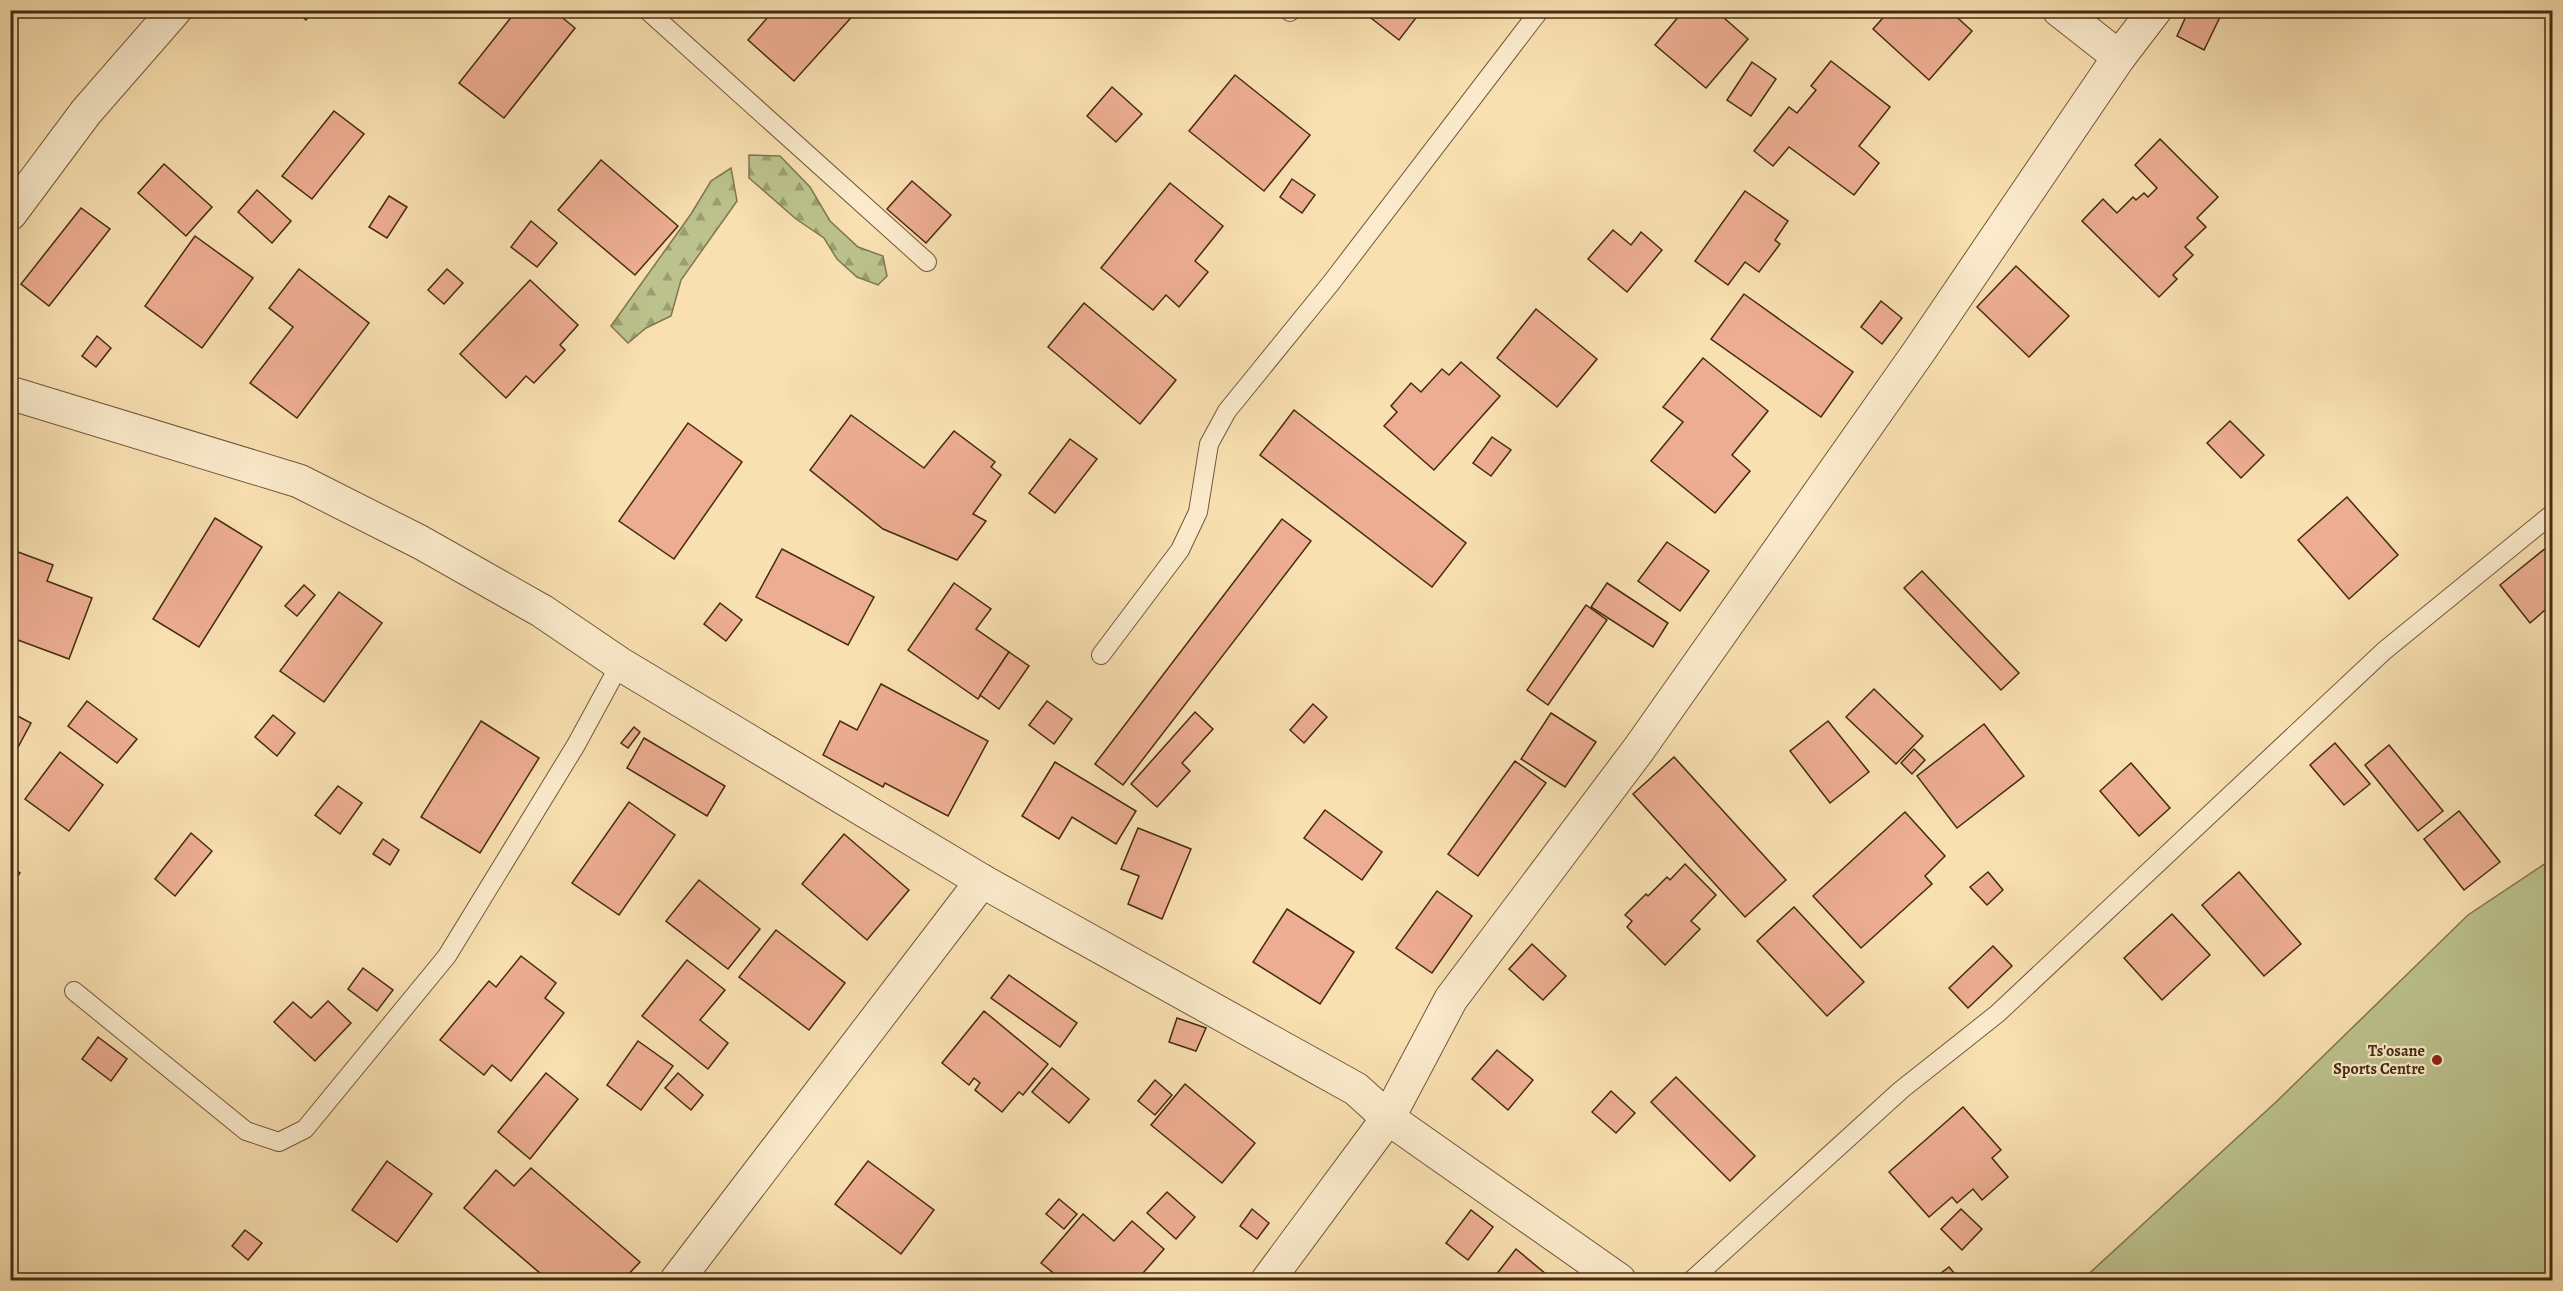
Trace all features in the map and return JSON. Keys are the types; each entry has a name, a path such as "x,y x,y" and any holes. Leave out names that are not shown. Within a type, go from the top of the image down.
{"street":[{"path":"10,214 86,112 175,10"},
{"path":"2059,10 2119,57"},
{"path":"1268,1281 1388,1118 1451,999 1639,749 1920,350 2119,57 2154,10"},
{"path":"10,393 299,481 420,542 542,612 620,664 982,881 1356,1089 1388,1118 1619,1281"},
{"path":"677,1281 982,881"}],"lane":[{"path":"647,10 927,262"},
{"path":"1101,655 1180,550 1198,512 1209,444 1227,411 1331,283 1540,10"},
{"path":"1692,1281 1900,1090 1998,1014 2384,651 2553,514"},
{"path":"74,991 246,1131 279,1142 305,1130 447,956 576,745 620,664"}],"green space":[{"path":"749,155 780,156 810,187 830,221 858,247 883,256 887,276 878,285 857,277 837,259 824,238 796,219 749,178"},
{"path":"731,168 737,201 681,280 671,316 646,328 628,343 611,326 691,214 711,181"},
{"name":"Ts'osane Sports Centre","path":"2552,859 2552,1280 2082,1280 2276,1102 2468,915"}],"building":[{"path":"294,10 313,10 306,20"},
{"path":"517,10 553,10 575,28 504,118 459,83"},
{"path":"774,10 858,10 794,81 748,40"},
{"path":"1414,10 1419,14 1399,40 1362,11"},
{"path":"1684,10 1715,10 1748,39 1706,88 1655,45"},
{"path":"1890,10 1949,10 1972,31 1929,80 1873,29"},
{"path":"2189,10 2207,10 2220,17 2204,50 2177,36"},
{"path":"1831,61 1890,107 1859,146 1879,163 1854,195 1789,147 1773,166 1754,151 1789,107 1797,113 1816,90 1811,86"},
{"path":"1752,62 1776,79 1751,116 1727,100"},
{"path":"1235,75 1310,135 1264,191 1189,131"},
{"path":"1112,87 1142,114 1116,142 1087,116"},
{"path":"334,111 364,134 312,199 282,176"},
{"path":"2160,139 2218,197 2197,218 2206,227 2185,247 2193,255 2173,275 2177,279 2159,297 2082,221 2103,199 2117,213 2133,197 2136,200 2144,193 2148,197 2157,188 2135,165"},
{"path":"601,160 678,226 635,275 558,210"},
{"path":"164,164 212,207 186,236 138,193"},
{"path":"1292,179 1315,195 1302,213 1280,197"},
{"path":"912,181 951,215 926,243 887,209"},
{"path":"1170,183 1223,226 1195,261 1208,272 1179,307 1166,295 1153,310 1101,268"},
{"path":"257,190 291,221 272,243 238,212"},
{"path":"1745,191 1788,221 1775,240 1780,244 1759,272 1745,262 1728,285 1695,261"},
{"path":"389,196 407,207 387,238 369,227"},
{"path":"81,208 110,229 49,306 21,284"},
{"path":"531,221 557,243 537,267 511,247"},
{"path":"1613,230 1631,245 1641,232 1662,250 1627,292 1588,259"},
{"path":"195,236 253,278 202,348 145,306"},
{"path":"2016,266 2069,316 2029,357 1977,307"},
{"path":"299,269 369,323 297,418 250,383 293,327 269,308"},
{"path":"447,269 463,283 444,304 428,290"},
{"path":"530,280 578,325 560,345 565,350 534,383 526,376 506,398 460,354"},
{"path":"1744,294 1853,372 1821,417 1711,339"},
{"path":"1881,301 1902,318 1882,344 1861,327"},
{"path":"1084,303 1176,380 1140,424 1048,347"},
{"path":"1536,309 1597,359 1557,407 1497,358"},
{"path":"97,336 111,348 96,367 82,356"},
{"path":"1703,358 1768,411 1732,455 1750,471 1715,513 1651,461 1683,422 1663,407"},
{"path":"1461,362 1500,396 1434,470 1384,426 1397,412 1391,406 1411,383 1421,392 1442,369 1449,375"},
{"path":"1294,410 1466,543 1432,587 1260,455"},
{"path":"851,415 924,468 954,431 995,462 991,467 1001,475 973,514 986,521 957,560 883,529 810,470"},
{"path":"2230,421 2264,455 2241,478 2207,443"},
{"path":"688,423 742,462 674,559 619,521"},
{"path":"1492,437 1511,450 1491,476 1473,463"},
{"path":"1070,439 1097,459 1055,513 1029,493"},
{"path":"2347,497 2398,555 2349,599 2298,540"},
{"path":"215,518 262,547 199,647 153,619"},
{"path":"1282,519 1311,541 1123,785 1095,764"},
{"path":"1667,542 1709,571 1680,611 1638,581"},
{"path":"2552,543 2552,604 2530,623 2500,585"},
{"path":"10,549 53,565 47,581 92,598 69,659 18,640 15,650 10,648"},
{"path":"782,549 874,597 848,645 756,597"},
{"path":"1922,571 2019,673 2001,690 1904,588"},
{"path":"954,583 991,609 976,629 1009,652 978,699 908,650"},
{"path":"1607,583 1668,623 1653,647 1591,607"},
{"path":"304,585 315,595 297,616 285,606"},
{"path":"339,592 382,623 324,702 280,671"},
{"path":"720,603 742,620 726,641 704,624"},
{"path":"1586,605 1607,620 1548,705 1527,690"},
{"path":"1009,652 1029,666 999,709 980,695"},
{"path":"881,684 988,741 948,816 885,783 883,787 823,755 840,721 857,730"},
{"path":"1874,689 1923,736 1896,764 1846,717"},
{"path":"87,701 137,739 117,763 68,726"},
{"path":"1047,701 1072,719 1054,744 1029,725"},
{"path":"1313,704 1327,717 1304,743 1290,730"},
{"path":"10,712 31,723 17,749 10,746"},
{"path":"1195,712 1213,729 1182,763 1190,771 1157,807 1131,784"},
{"path":"1551,713 1596,742 1565,787 1521,759"},
{"path":"273,715 295,733 277,756 255,737"},
{"path":"481,721 539,758 480,853 421,817"},
{"path":"1828,721 1869,772 1830,803 1790,751"},
{"path":"1984,724 2024,776 1957,828 1917,776"},
{"path":"634,727 640,732 628,748 621,743"},
{"path":"644,738 725,786 707,816 627,768"},
{"path":"2335,743 2370,784 2344,805 2310,765"},
{"path":"2389,745 2443,811 2418,831 2365,765"},
{"path":"1914,749 1925,760 1912,774 1901,763"},
{"path":"60,752 103,785 69,831 25,799"},
{"path":"1674,757 1786,880 1745,917 1633,794"},
{"path":"1515,761 1546,783 1478,876 1448,854"},
{"path":"1055,762 1136,811 1116,844 1072,817 1059,839 1022,816"},
{"path":"2131,763 2170,808 2139,836 2100,791"},
{"path":"338,786 362,803 340,834 315,815"},
{"path":"629,802 675,835 619,915 572,883"},
{"path":"1325,810 1382,852 1362,880 1304,838"},
{"path":"2459,811 2500,862 2464,890 2424,839"},
{"path":"1905,812 1945,856 1925,876 1932,884 1861,948 1813,896"},
{"path":"1138,828 1191,849 1162,919 1128,904 1139,876 1121,869"},
{"path":"191,833 212,851 175,896 155,879"},
{"path":"844,834 909,890 867,940 802,884"},
{"path":"383,839 399,850 390,865 373,854"},
{"path":"1685,864 1716,895 1691,921 1700,929 1665,965 1627,927 1632,921 1625,915 1667,877 1670,880"},
{"path":"10,866 20,873 10,887"},
{"path":"1988,872 2003,890 1987,905 1970,887"},
{"path":"2239,872 2301,944 2264,976 2202,905"},
{"path":"699,880 760,929 728,969 666,921"},
{"path":"1437,891 1472,916 1432,973 1396,948"},
{"path":"1794,907 1864,982 1827,1016 1757,941"},
{"path":"1287,909 1354,952 1320,1004 1253,962"},
{"path":"2172,914 2210,955 2162,1000 2124,958"},
{"path":"776,930 845,983 809,1030 739,977"},
{"path":"1532,944 1566,976 1543,1000 1509,969"},
{"path":"1993,946 2012,966 1968,1008 1949,988"},
{"path":"521,956 556,983 545,998 564,1013 511,1081 492,1065 484,1075 440,1040 489,981 496,987"},
{"path":"687,960 725,990 700,1020 728,1043 708,1069 642,1016"},
{"path":"363,968 393,990 377,1011 348,989"},
{"path":"1009,975 1077,1023 1060,1047 991,998"},
{"path":"328,1001 351,1023 315,1061 274,1022 293,1002 311,1018"},
{"path":"984,1011 1048,1064 1023,1095 1019,1092 1002,1112 975,1090 980,1083 974,1078 969,1085 942,1063"},
{"path":"1177,1018 1206,1028 1196,1051 1169,1042"},
{"path":"98,1037 127,1059 111,1081 82,1059"},
{"path":"638,1041 673,1066 641,1110 607,1085"},
{"path":"1497,1050 1533,1080 1508,1110 1472,1079"},
{"path":"1052,1068 1089,1099 1069,1123 1032,1092"},
{"path":"546,1073 578,1099 530,1159 498,1132"},
{"path":"678,1073 703,1095 691,1110 665,1088"},
{"path":"1676,1077 1755,1156 1730,1181 1651,1102"},
{"path":"1155,1080 1172,1095 1155,1115 1138,1101"},
{"path":"1185,1084 1255,1143 1222,1183 1151,1125"},
{"path":"1611,1091 1635,1113 1616,1133 1592,1112"},
{"path":"1963,1107 2001,1150 1992,1158 2008,1177 1982,1200 1973,1189 1957,1203 1952,1197 1929,1217 1889,1172"},
{"path":"387,1161 432,1194 397,1242 352,1210"},
{"path":"868,1161 934,1210 901,1254 835,1204"},
{"path":"531,1168 640,1262 623,1280 548,1280 464,1208 496,1170 514,1186"},
{"path":"1167,1192 1195,1217 1176,1239 1147,1213"},
{"path":"1059,1199 1077,1214 1064,1229 1046,1214"},
{"path":"1252,1209 1269,1223 1257,1239 1240,1226"},
{"path":"1961,1209 1982,1229 1962,1250 1941,1229"},
{"path":"1471,1210 1493,1227 1468,1260 1446,1243"},
{"path":"1083,1214 1114,1241 1132,1221 1164,1249 1137,1280 1062,1280 1041,1263"},
{"path":"245,1230 262,1243 248,1260 232,1246"},
{"path":"1516,1249 1546,1274 1541,1280 1492,1280"},
{"path":"1949,1267 1960,1280 1932,1280"}],"place":[{"name":"Ts'osane Sports Centre","path":"2437,1060"}]}
